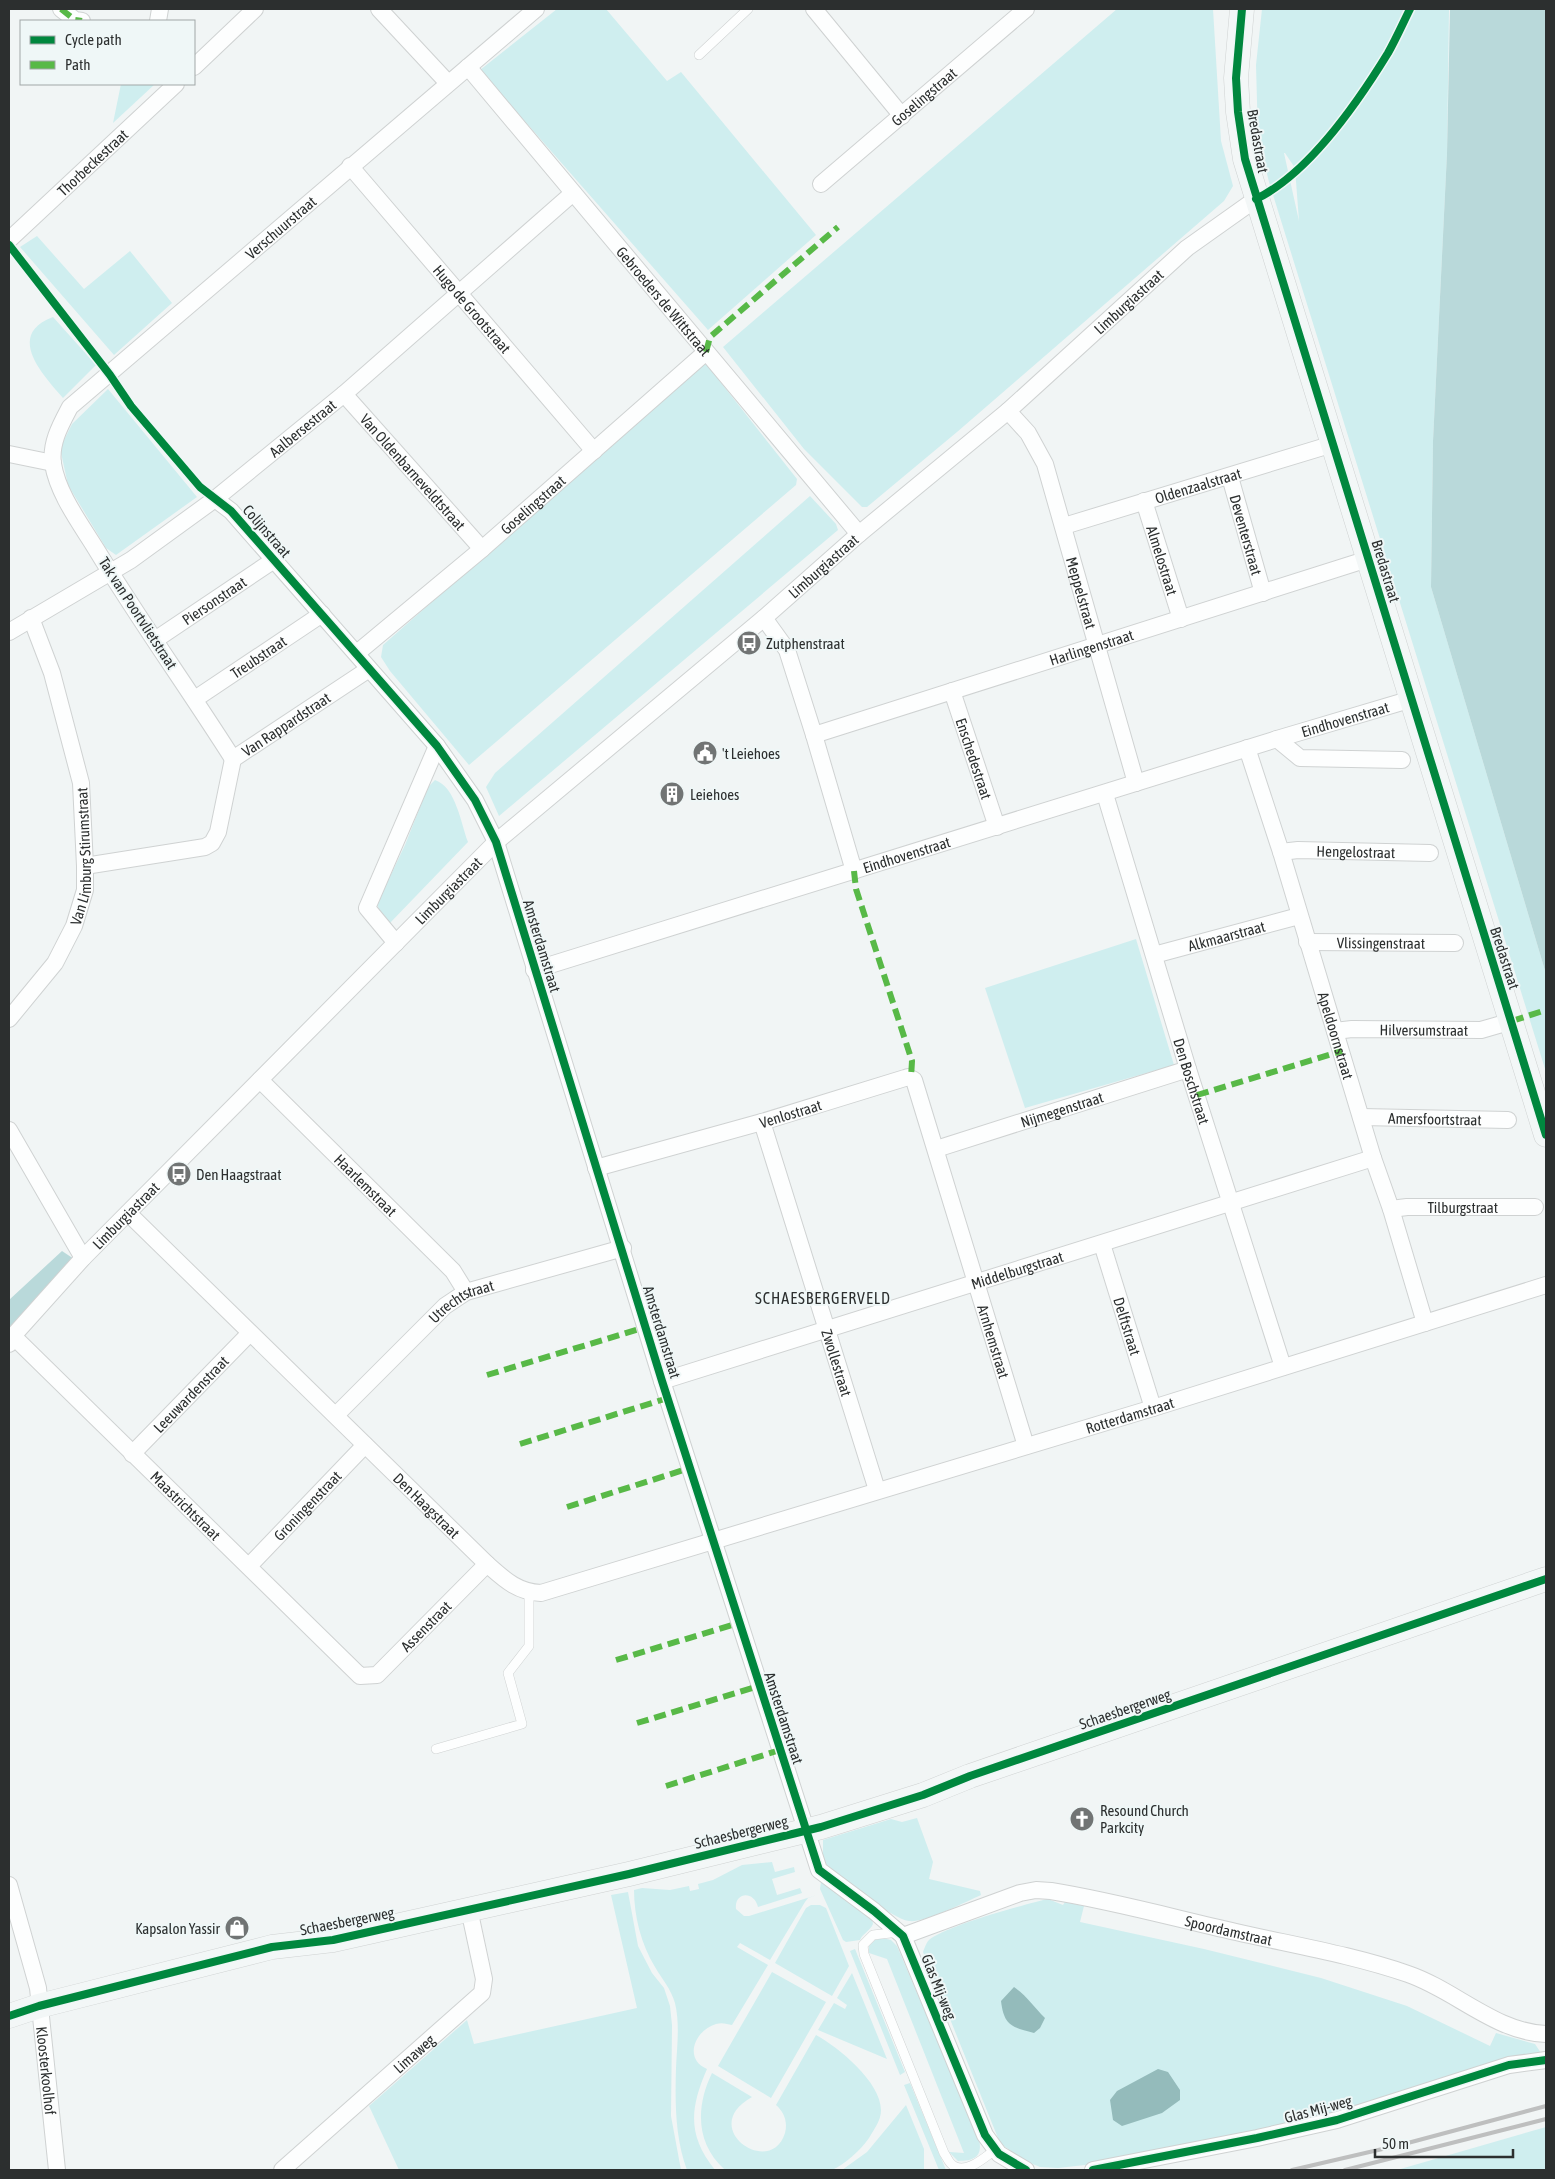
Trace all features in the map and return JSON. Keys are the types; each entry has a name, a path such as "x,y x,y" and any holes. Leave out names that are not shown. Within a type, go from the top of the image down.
{"street":[{"path":"61,9 75,20"},
{"path":"195,66 256,9"},
{"path":"379,9 448,83"},
{"name":"Verschuurstraat","path":"53,463 56,433 70,407 536,9"},
{"path":"814,9 902,116"},
{"name":"Goselingstraat","path":"821,184 1026,9"},
{"name":"Bredastraat","path":"1242,9 1236,78 1238,112 1245,159 1546,1135"},
{"name":"Gebroeders de Wittstraat","path":"468,67 859,534"},
{"name":"Thorbeckestraat","path":"9,240 175,85"},
{"name":"Hugo de Grootstraat","path":"350,166 594,451"},
{"name":"Aalbersestraat","path":"9,632 110,573 215,499 344,394 573,193"},
{"name":"Limburgiastraat","path":"11,1340 83,1258 496,842 764,618 859,534 1008,411 1187,248 1256,199"},
{"name":"Goselingstraat","path":"357,653 482,549 706,352"},
{"name":"Van Oldenbarneveldtstraat","path":"344,394 482,549"},
{"name":"Meppelstraat","path":"1008,411 1028,433 1045,464 1136,783"},
{"name":"Oldenzaalstraat","path":"1064,526 1230,477 1333,444"},
{"path":"9,454 53,463"},
{"name":"Tak van Poortvlietstraat","path":"53,463 75,515 110,573 233,759"},
{"name":"Deventerstraat","path":"1230,477 1264,593"},
{"name":"Colijnstraat","path":"215,499 232,511 437,746 475,800 496,842"},
{"name":"Almelostraat","path":"1144,501 1181,619"},
{"name":"Harlingenstraat","path":"814,735 1096,647 1368,559"},
{"name":"Piersonstraat","path":"154,640 274,560"},
{"name":"Treubstraat","path":"195,699 322,614"},
{"name":"Van Limburg Stirumstraat","path":"9,1019 55,962 74,926 84,890 85,866 80,783 52,673 31,618"},
{"path":"764,618 787,650 854,871"},
{"name":"Van Rappardstraat","path":"85,866 205,847 212,843 218,832 233,759 369,669"},
{"name":"Enschedestraat","path":"952,691 997,827"},
{"name":"Eindhovenstraat","path":"534,970 1105,794 1247,748 1412,699"},
{"name":"Eindhovenstraat","path":"1277,739 1300,758 1402,760"},
{"path":"396,943 367,908 437,746"},
{"name":"Apeldoornstraat","path":"1247,748 1281,852 1373,1158 1391,1209 1426,1323"},
{"name":"Den Boschstraat","path":"1105,794 1188,1070 1282,1367"},
{"name":"Amsterdamstraat","path":"496,842 534,970 623,1248 662,1381 805,1830"},
{"name":"Hengelostraat","path":"1281,852 1298,850 1430,853"},
{"name":"Alkmaarstraat","path":"1154,955 1300,916"},
{"name":"Vlissingenstraat","path":"1307,942 1455,943"},
{"name":"Hilversumstraat","path":"1335,1031 1352,1029 1481,1030 1512,1021"},
{"name":"Nijmegenstraat","path":"936,1150 1188,1070"},
{"name":"Venlostraat","path":"596,1168 762,1122 908,1077 914,1080 936,1150"},
{"name":"Haarlemstraat","path":"260,1080 453,1271 466,1292"},
{"name":"Amersfoortstraat","path":"1361,1117 1508,1120"},
{"name":"Zwollestraat","path":"762,1122 877,1490"},
{"path":"9,1130 83,1258"},
{"name":"Arnhemstraat","path":"936,1150 1026,1446"},
{"name":"Middelburgstraat","path":"662,1381 1373,1158"},
{"name":"Tilburgstraat","path":"1391,1209 1407,1207 1534,1207"},
{"name":"Den Haagstraat","path":"128,1213 249,1334 336,1415 487,1564 517,1589 529,1593"},
{"name":"Delftstraat","path":"1102,1244 1153,1408"},
{"name":"Utrechtstraat","path":"336,1415 445,1306 466,1292 623,1248"},
{"name":"Rotterdamstraat","path":"713,1541 1153,1408 1546,1285"},
{"name":"Leeuwardenstraat","path":"132,1454 249,1334"},
{"name":"Maastrichtstraat","path":"11,1340 249,1566 360,1676"},
{"name":"Groningenstraat","path":"249,1566 365,1445"},
{"path":"529,1593 541,1593 713,1541"},
{"name":"Assenstraat","path":"360,1676 377,1675 487,1564"},
{"name":"Schaesbergerweg","path":"9,2016 39,2006 272,1947 333,1940 629,1874 805,1830 923,1795 970,1776 1546,1580"},
{"name":"Glas Mij-weg","path":"805,1830 819,1870 874,1911 901,1934 985,2135 995,2150 1007,2160 1026,2170"},
{"name":"Kloosterkoolhof","path":"9,1885 38,1988 57,2170"},
{"name":"Spoordamstraat","path":"901,1934 1020,1893 1036,1890 1051,1891 1349,1958 1408,1974 1438,1987 1510,2027 1532,2033 1546,2034"},
{"name":"Limaweg","path":"282,2170 482,1993 484,1979 469,1909"},
{"name":"Glas Mij-weg","path":"1093,2170 1257,2138 1337,2120 1509,2065 1527,2061 1546,2060"}],"lane":[{"path":"699,55 748,9"},
{"path":"436,1749 522,1724 508,1673 530,1646 529,1593"},
{"path":"901,1934 873,1935 863,1944 864,1954 944,2153 952,2165 961,2168 972,2165 995,2150"}],"shaded area":[{"path":"557,9 606,9 667,81 681,72 816,235 708,330 480,70"},
{"path":"1117,9 1213,9 1221,141 1233,186 1224,201 957,432 867,507 862,507 804,449 723,347"},
{"path":"1262,9 1449,9 1447,153 1433,441 1431,587 1546,974 1546,1072 1269,182 1258,138 1256,65","holes":["1284,153 1295,168 1299,221"]},
{"path":"1450,9 1546,9 1546,974 1431,587 1433,441 1447,153"},
{"path":"121,85 154,85 113,123"},
{"path":"37,236 84,289 130,251 172,303 114,355 20,247"},
{"path":"53,317 96,365 63,398 38,367 32,356 30,344 32,334 39,325"},
{"path":"702,364 707,365 797,479 796,485 469,765 390,671 381,657 383,645"},
{"path":"108,389 197,497 116,555 106,548 68,485 60,448 72,424"},
{"path":"810,496 836,524 838,530 499,816 486,787 495,773"},
{"path":"435,780 448,790 453,798 468,842 389,924 382,918 377,904 405,845 428,787"},
{"path":"1136,939 1174,1065 1025,1108 985,988"},
{"path":"62,1251 74,1259 9,1331 9,1300"},
{"path":"917,1818 933,1862 929,1879 980,1891 981,1895 925,1919 909,1921 901,1919 879,1906 826,1864 823,1858 823,1840 891,1819 902,1822"},
{"path":"772,1862 775,1872 794,1867 795,1872 772,1879 777,1895 800,1888 802,1893 758,1907 753,1898 745,1895 741,1896 736,1903 736,1909 744,1916 817,1895 808,1898 805,1902 770,1960 740,1943 737,1947 768,1965 732,2025 720,2023 709,2027 702,2032 695,2045 695,2059 707,2069 697,2096 694,2121 700,2145 715,2170 687,2170 680,2145 676,2107 677,2011 671,1993 650,1958 642,1939 635,1910 634,1890 642,1888 670,1890 689,1886 690,1891 699,1889 698,1884 713,1880 742,1865"},
{"path":"821,1882 872,1918 873,1924 860,1940 846,1942 843,1940 820,1889"},
{"path":"628,1892 638,1946 652,1973 664,1988 670,2006 672,2025 671,2116 681,2170 399,2170 369,2106 467,2020 474,2044 637,2008 611,1895"},
{"path":"1048,1899 1063,1905 1065,1902 1084,1906 1080,1922 1204,1949 1321,1978 1407,2006 1490,2046 1496,2033 1535,2044 1541,2053 1336,2113 1085,2165 1058,2168 1040,2167 1023,2160 1000,2143 923,1952 928,1941 949,1929"},
{"path":"811,1905 820,1905 826,1908 849,1966 832,1996 775,1963 806,1908"},
{"path":"883,1938 891,1940 897,1946 979,2139 980,2150 973,2159 958,2161 949,2152 964,2153 887,1959 869,1953 869,1946 875,1940"},
{"path":"855,1949 905,2072 900,2075 850,1951"},
{"path":"772,1972 826,2002 771,2098 718,2066"},
{"path":"852,1973 887,2059 818,2030 834,2003 845,2009 847,2005 837,1998"},
{"path":"1014,1987 1045,2018 1040,2028 1034,2033 1015,2027 1004,2016 1001,2001"},
{"path":"816,2035 857,2066 874,2088 879,2099 881,2114 869,2138 852,2156 832,2170 725,2170 708,2148 701,2124 703,2098 712,2073 752,2097 737,2109 732,2122 734,2134 742,2144 754,2150 766,2151 777,2146 785,2133 785,2117 776,2105"},
{"path":"1158,2069 1168,2072 1180,2090 1180,2100 1162,2113 1122,2126 1113,2120 1110,2100 1117,2091"},
{"path":"910,2083 946,2170 939,2170 904,2085"},
{"path":"906,2105 924,2149 924,2170 842,2170 867,2152"},
{"path":"1546,2127 1546,2170 1397,2170"}],"railway":[{"path":"1292,2170 1404,2144 1546,2106"},
{"path":"1345,2170 1546,2119"}],"marked path":[{"path":"61,9 75,20"},
{"path":"706,352 710,337 838,227"},
{"path":"854,871 856,889 912,1061 911,1078"},
{"path":"1512,1021 1546,1010"},
{"path":"1197,1095 1342,1051"},
{"path":"487,1375 646,1327"},
{"path":"520,1444 668,1398"},
{"path":"567,1507 690,1468"},
{"path":"616,1660 739,1623"},
{"path":"637,1723 759,1686"},
{"path":"666,1786 780,1750"}],"cycle path":[{"path":"1242,9 1236,78 1238,112 1245,159 1546,1135"},
{"path":"1256,199 1275,188 1294,173 1330,135 1376,72 1391,48 1410,9"},
{"path":"9,245 110,375 131,406 200,487 231,511 437,746 475,800 496,842 662,1381 819,1870 874,1911 903,1936 985,2135 999,2154 1026,2170"},
{"path":"9,2016 39,2006 272,1947 333,1940 629,1874 821,1827 923,1795 970,1776 1546,1579"},
{"path":"1093,2170 1257,2138 1337,2120 1509,2065 1546,2060"}],"place":[{"name":"Zutphenstraat","path":"749,643"},
{"name":"'t Leiehoes","path":"705,753"},
{"name":"Leiehoes","path":"672,794"},
{"name":"Den Haagstraat","path":"179,1174"},
{"name":"Resound Church Parkcity","path":"1082,1819"},
{"name":"Kapsalon Yassir","path":"237,1928"}],"district":[{"name":"SCHAESBERGERVELD","path":"823,1298"}]}
